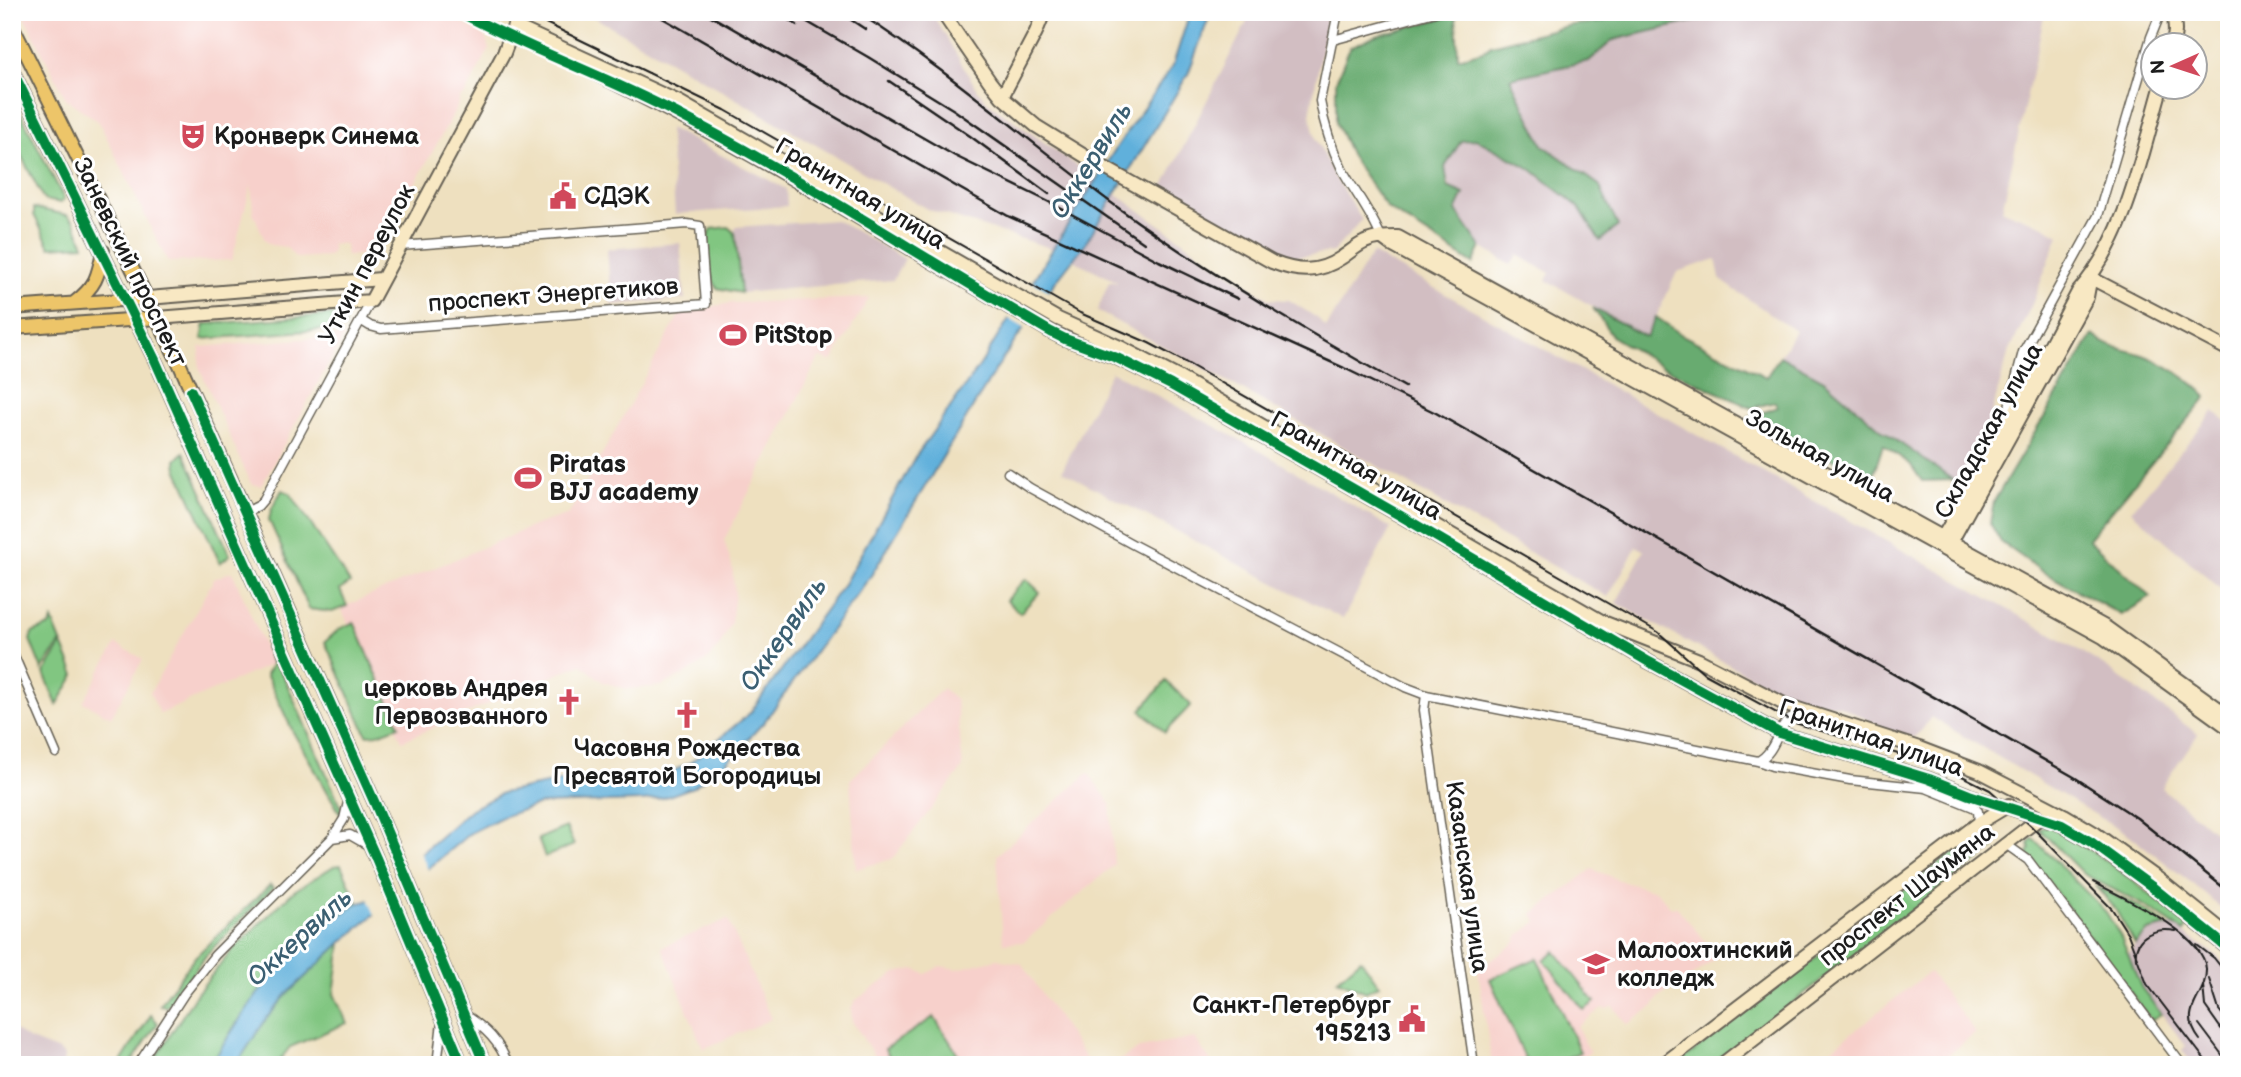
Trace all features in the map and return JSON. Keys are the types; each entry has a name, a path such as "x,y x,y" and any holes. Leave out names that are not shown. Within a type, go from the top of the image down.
{"main road":[{"name":"Заневский проспект","path":"12,25 158,318 392,842 463,1013"},
{"name":"Заневский проспект","path":"12,70 127,299 373,852 443,1019"},
{"path":"74,303 91,289 95,282 103,251"},
{"path":"12,307 148,298"},
{"path":"12,328 158,318"},
{"path":"463,1013 485,1065"},
{"path":"443,1019 461,1065"}],"street":[{"name":"Гранитная улица","path":"460,12 512,32 712,132 993,291 1051,332 1117,358 1171,385 1413,522 1649,662 1779,733 1928,784 2062,825 2091,842 2151,886 2229,949"},
{"path":"512,32 516,12"},
{"path":"942,12 980,70 1002,97 1036,126 1272,262 1287,268 1311,271 1324,268 1365,242 1381,237 1370,211 1343,171 1325,126 1321,100 1338,12"},
{"path":"1002,97 1044,12"},
{"path":"1333,40 1435,12"},
{"path":"2008,425 2010,401 2024,352 2098,216 2151,37 2161,12"},
{"path":"2174,12 2175,32"},
{"name":"Уткин переулок","path":"246,512 258,506 264,499 362,321 381,279 512,32"},
{"name":"Складская улица","path":"1945,542 2078,292 2091,278 2118,230 2157,102"},
{"name":"проспект Энергетиков","path":"362,321 381,329 706,304 699,226 687,224 400,246"},
{"name":"Зольная улица","path":"1381,237 1398,237 1945,542 2107,628 2229,716"},
{"path":"2091,278 2229,350"},
{"name":"Складская улица","path":"1945,542 2087,297 2091,278"},
{"path":"148,298 381,279"},
{"name":"Гранитная улица","path":"993,291 1122,348 1177,376 1603,622 1699,660 1780,702 1931,752 1979,771 2025,794 2096,834 2157,878 2229,936"},
{"path":"158,318 371,301"},
{"name":"Гранитная улица","path":"1009,473 1030,488 1132,544 1405,687 1426,695 1850,780 1928,784 1973,807 1978,811 1979,823"},
{"name":"Зольная улица","path":"1945,542 2103,637 2229,728"},
{"path":"12,651 56,753"},
{"name":"Казанская улица","path":"1426,695 1424,710 1474,1065"},
{"path":"1758,761 1770,753 1784,724 1795,718 1825,719"},
{"name":"проспект Шаумяна","path":"1662,1065 1979,823 2025,794"},
{"name":"проспект Шаумяна","path":"2012,841 2025,812 2025,794"},
{"path":"138,1065 184,994 215,955 331,838 344,819 349,798"},
{"name":"проспект Шаумяна","path":"1721,1065 2041,817"},
{"path":"331,838 350,835 373,852"},
{"path":"2012,841 2182,1065"},
{"path":"463,1013 496,1040 508,1065"},
{"path":"437,1065 443,1019"}],"shaded area":[{"path":"22,12 444,12 485,36 489,50 464,96 460,97 456,109 385,238 382,235 366,254 346,256 345,244 332,244 329,256 296,258 286,247 271,245 265,241 253,212 251,185 232,260 168,262 99,122 66,99"},
{"path":"585,12 925,12 935,18 978,91 989,103 1208,259 1269,299 1289,300 1317,318 1326,328 1372,253 2059,638 2106,667 2198,734 2161,788 2229,843 2229,915 2128,834 1931,717 1913,738 1891,732 1840,706 1790,698 1616,603 1644,551 1637,546 1608,597 1227,381 1097,311 1109,282 1118,282 1047,247 927,209"},
{"path":"1252,12 1328,12 1310,115 1316,139 1334,176 1362,220 1333,252 1285,258 1162,189"},
{"path":"1720,12 2045,12 2002,210 2044,226 2059,235 2033,302 2008,354 1985,439 1960,483 1883,430 1824,380 1780,356 1795,331 1725,283 1720,278 1716,259 1677,272 1647,337 1546,280 1550,273 1518,255 1511,265 1481,247 1456,210 1445,167 1461,141 1476,139 1531,169 1579,207 1600,241 1599,185 1543,145 1510,78 1507,57"},
{"path":"669,128 786,189 787,206 675,214"},
{"path":"836,220 905,259 893,280 741,293 735,227"},
{"path":"680,243 685,299 611,305 607,249"},
{"path":"869,298 832,361 819,358 724,540 732,566 735,594 731,623 720,645 706,661 661,686 628,689 603,682 581,664 402,741 341,608 538,524 569,514 681,312 731,303"},
{"path":"344,336 261,486 251,484 199,367 200,347"},
{"path":"1111,371 1255,448 1391,528 1343,619 1062,471"},
{"path":"2214,411 2229,423 2229,596 2131,511"},
{"path":"232,571 272,664 160,714 150,693 214,579"},
{"path":"116,644 143,659 111,717 83,702"},
{"path":"943,688 956,701 963,768 892,859 856,869 850,780"},
{"path":"1088,773 1110,803 1114,865 1024,942 1003,943 997,855"},
{"name":"Малоохтинский колледж","path":"1592,869 1656,891 1671,907 1676,906 1718,957 1679,986 1668,990 1659,997 1654,1006 1627,1025 1613,1006 1602,1008 1577,1027 1590,1052 1573,1065 1492,1065 1478,970 1538,922 1533,914"},
{"path":"728,919 771,1019 703,1049 662,947"},
{"path":"2173,925 2217,956 2229,970 2229,1065 2193,1065 2182,1050 2186,1046 2141,987 2128,955 2148,931"},
{"path":"997,959 1022,964 1090,1065 880,1065 852,1021 851,1008 856,1000 896,973 914,969 926,974 940,966 957,969"},
{"path":"1929,972 1976,1033 1935,1065 1841,1065 1830,1050"},
{"path":"12,1028 28,1039 59,1051 64,1055 63,1065 12,1065"},
{"path":"1195,1038 1213,1065 1113,1065 1139,1048"}],"green space":[{"path":"1623,12 1735,12 1613,40 1589,61 1510,78 1543,145 1599,185 1618,226 1600,241 1579,207 1531,169 1476,139 1461,141 1445,167 1448,187 1464,194 1456,211 1481,247 1473,264 1387,208 1352,158 1336,123 1336,81 1350,47 1376,35 1456,15 1458,58 1483,51 1491,45 1571,25 1602,22"},
{"path":"12,96 64,199 61,203 44,200 12,138"},
{"path":"34,208 67,215 74,221 84,245 50,247 34,215"},
{"path":"728,227 735,233 741,293 717,288 707,258 706,243 712,229"},
{"path":"1593,308 1646,337 1656,317 1682,335 1766,377 1780,356 1824,380 1883,431 1953,480 1922,481 1910,464 1883,445 1871,482 1800,441 1750,417 1778,407 1775,402 1751,408 1663,367 1613,337"},
{"path":"344,314 345,328 202,339 205,324"},
{"path":"2093,335 2111,346 2159,362 2186,379 2207,397 2088,539 2151,597 2121,615 2043,572 2001,542 1990,523 1994,501"},
{"path":"184,452 230,555 220,563 177,469 176,460"},
{"path":"282,490 290,493 350,583 340,590 347,606 332,612 309,609 269,520 271,510"},
{"path":"1026,579 1040,592 1020,613 1006,600"},
{"path":"52,620 61,642 42,670 30,640 32,633 50,626"},
{"path":"354,622 399,726 378,734 367,735 325,642 339,629"},
{"path":"269,643 341,807 341,815 293,732 266,674 272,664 266,647"},
{"path":"62,644 75,675 57,705 44,673"},
{"path":"1166,681 1191,705 1165,732 1141,710"},
{"path":"2052,826 2111,864 2187,923 2184,932 2142,904 2083,874 2039,829"},
{"path":"566,827 574,845 545,857 538,839"},
{"path":"1981,831 1994,848 1711,1065 1676,1065"},
{"path":"2033,838 2106,912 2121,937 2141,987 2161,1014 2151,1020 2027,853"},
{"path":"341,865 358,903 313,935 234,1027 211,1065 151,1065 197,993 233,949 294,891 334,866"},
{"path":"270,885 273,888 208,953 167,1007 160,1005 195,957"},
{"path":"2095,886 2140,907 2167,926 2148,931 2135,944 2114,907"},
{"path":"341,943 334,994 347,1023 290,1047 276,1065 236,1065 266,1019 288,993"},
{"path":"1555,951 1595,1002 1584,1010 1544,960"},
{"path":"1537,958 1580,1052 1551,1065 1528,1065 1490,979"},
{"path":"1361,959 1379,985 1366,992 1337,980"},
{"path":"151,1015 158,1023 130,1065 119,1065"},
{"path":"934,1017 965,1065 894,1065 885,1049"}],"water":[{"path":"1190,12 1211,12 1188,74 1085,244 1056,281 996,369 872,574 764,722 723,766 693,787 663,798 643,801 540,804 502,817 470,833 341,943 288,993 266,1019 236,1065 211,1065 257,995 298,948 358,903 367,901 471,809 502,793 566,780 654,781 691,762 750,713 844,584 916,456 980,365 1116,148 1173,65"}],"pier":[{"path":"1030,280 1052,293 1028,330 1006,317"},
{"path":"419,849 429,872 376,917 367,896"}],"tram line":[{"path":"523,12 725,110 1080,313 1185,362 1658,632 1705,674 1795,723 1948,769 1990,790 2031,826 2112,909 2128,934 2147,984 2209,1065"},
{"path":"2093,882 2160,918 2192,942 2202,956 2206,969 2205,979 2194,1004 2191,1020 2200,1040"},
{"path":"2136,959 2138,944 2148,934 2161,930 2176,931"},
{"path":"2197,945 2214,958 2229,977"},
{"path":"2209,979 2219,1010 2229,1023"},
{"path":"2203,985 2205,1006 2229,1040"},
{"path":"2199,1024 2229,1064"}],"railway":[{"path":"652,12 1008,216 1344,368 1436,413 2074,777 2137,818 2229,892"},
{"path":"704,12 955,156 1238,299"},
{"path":"775,12 797,25"},
{"path":"790,12 954,110 1144,243"},
{"path":"839,12 865,29"},
{"path":"857,12 924,58 1085,183 1187,256 1331,345 1405,387"},
{"path":"889,81 1049,194"}],"cycle path":[{"path":"460,12 513,39 649,100 724,139 1051,332 1117,358 1171,385 1649,662 1779,733 1929,779 2062,825 2091,842 2151,886 2229,949"},
{"path":"12,70 155,360 376,858 462,1065"},
{"path":"191,391 377,808 485,1065"}],"place":[{"name":"Кронверк Синема","path":"193,136"},
{"name":"СДЭК","path":"563,196"},
{"name":"PitStop","path":"733,335"},
{"name":"Piratas BJJ academy","path":"528,478"},
{"name":"церковь Андрея Первозванного","path":"569,702"},
{"name":"Часовня Рождества Пресвятой Богородицы","path":"687,715"},
{"name":"Малоохтинский колледж","path":"1596,964"},
{"name":"Санкт-Петербург 195213","path":"1412,1019"}],"water label":[{"name":"Оккервиль","path":"1092,161"},
{"name":"Оккервиль","path":"784,635"},
{"name":"Оккервиль","path":"300,938"}]}
